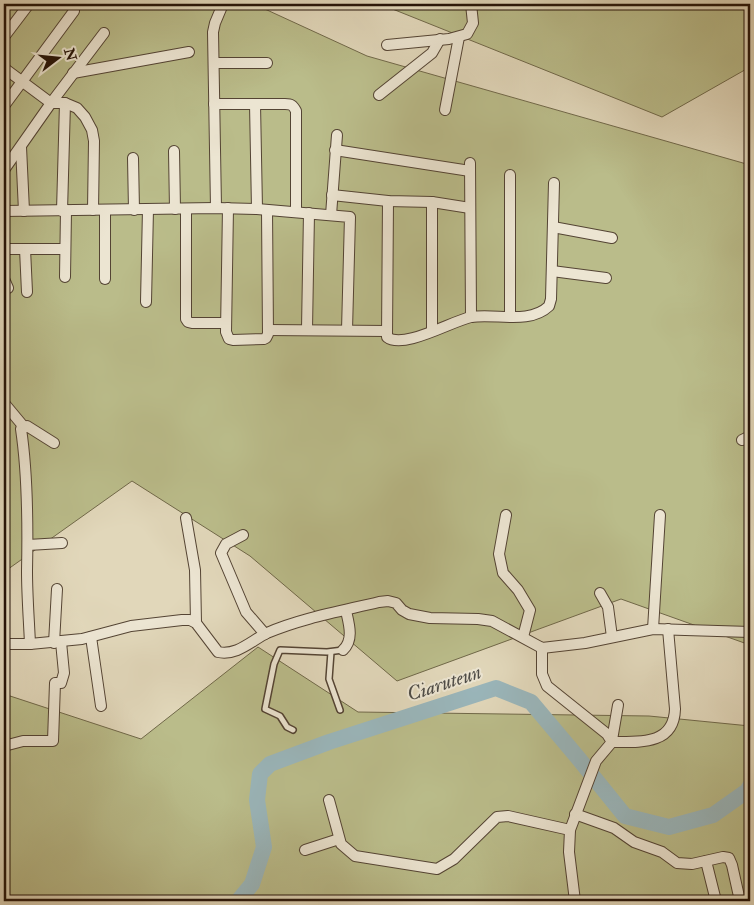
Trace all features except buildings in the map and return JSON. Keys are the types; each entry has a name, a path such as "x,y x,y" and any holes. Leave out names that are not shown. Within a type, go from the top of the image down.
{"street":[{"path":"4,37 29,4"},
{"path":"216,208 213,32 223,4"},
{"path":"387,45 459,37 467,34 472,28 471,4"},
{"path":"4,106 74,11"},
{"path":"4,170 51,103 104,33"},
{"path":"444,110 459,37"},
{"path":"379,95 432,53 440,39"},
{"path":"73,73 189,52"},
{"path":"214,64 267,64"},
{"path":"4,68 51,103 65,103 77,108 85,117 92,130 94,141 93,210"},
{"path":"65,103 65,277"},
{"path":"214,104 290,104 294,106 296,111 296,212"},
{"path":"228,208 227,336 232,340 266,338 268,330 255,104"},
{"path":"330,215 337,135"},
{"path":"21,147 24,211"},
{"path":"174,150 175,209"},
{"path":"335,150 470,167 471,317"},
{"path":"133,158 134,210"},
{"path":"510,175 510,316"},
{"path":"388,201 387,337 392,340 413,338 471,317 534,316 549,306 551,299 554,183"},
{"path":"332,195 388,201 432,202 470,208"},
{"path":"432,202 432,331"},
{"path":"4,211 228,208 262,209 350,217 347,330"},
{"path":"146,302 148,209"},
{"path":"186,209 186,319 192,323 226,323"},
{"path":"105,210 105,279"},
{"path":"307,329 309,213"},
{"path":"552,227 612,238"},
{"path":"4,249 65,249"},
{"path":"25,249 27,292"},
{"path":"552,271 606,278"},
{"path":"268,330 387,331"},
{"path":"4,403 24,426 31,428 54,443"},
{"path":"24,426 22,429 25,451 30,644"},
{"path":"506,515 499,554 503,573 518,590 530,610 523,637"},
{"path":"653,629 660,516"},
{"path":"186,518 195,570 196,623"},
{"path":"243,535 226,544 221,553 246,612 265,634"},
{"path":"28,545 62,543"},
{"path":"4,746 23,741 53,741 55,683 61,683 64,673 58,642 56,589"},
{"path":"600,593 608,607 612,637"},
{"path":"4,644 58,642 91,637 131,626 190,620 196,623 218,652 226,654 237,651 265,634 298,623 388,601 396,603 409,614 430,618 492,621 542,648 585,643 653,629 750,632"},
{"path":"343,650 348,646 350,629 346,610"},
{"path":"612,741 658,738 671,728 675,720 668,629"},
{"path":"91,637 101,706"},
{"path":"542,648 542,674 547,686 607,734 612,741"},
{"path":"575,901 569,852 570,830 596,761 612,741 618,705"},
{"path":"329,800 339,840 355,856 437,869 454,859 497,818 508,816 570,830"},
{"path":"575,814 614,828 634,842 662,852 677,863 692,864 723,857 729,858 740,901"},
{"path":"305,850 339,840"},
{"path":"706,860 716,901"}],"lane":[{"path":"293,730 288,727 280,716 265,709 274,664 280,650 331,652 343,650"},
{"path":"331,652 329,679 340,710"}],"green space":[{"path":"4,4 254,4 367,56 750,165 750,645 621,599 397,681 250,556 132,481 4,572"},
{"path":"380,4 750,4 750,67 662,117"},
{"path":"258,647 358,712 649,716 750,726 750,901 4,901 4,694 141,739"}],"waterway":[{"name":"Ciaruteun","path":"238,901 252,884 264,847 257,800 260,774 270,764 329,742 496,688 531,702 625,816 669,827 713,815 747,791 750,786"}]}
